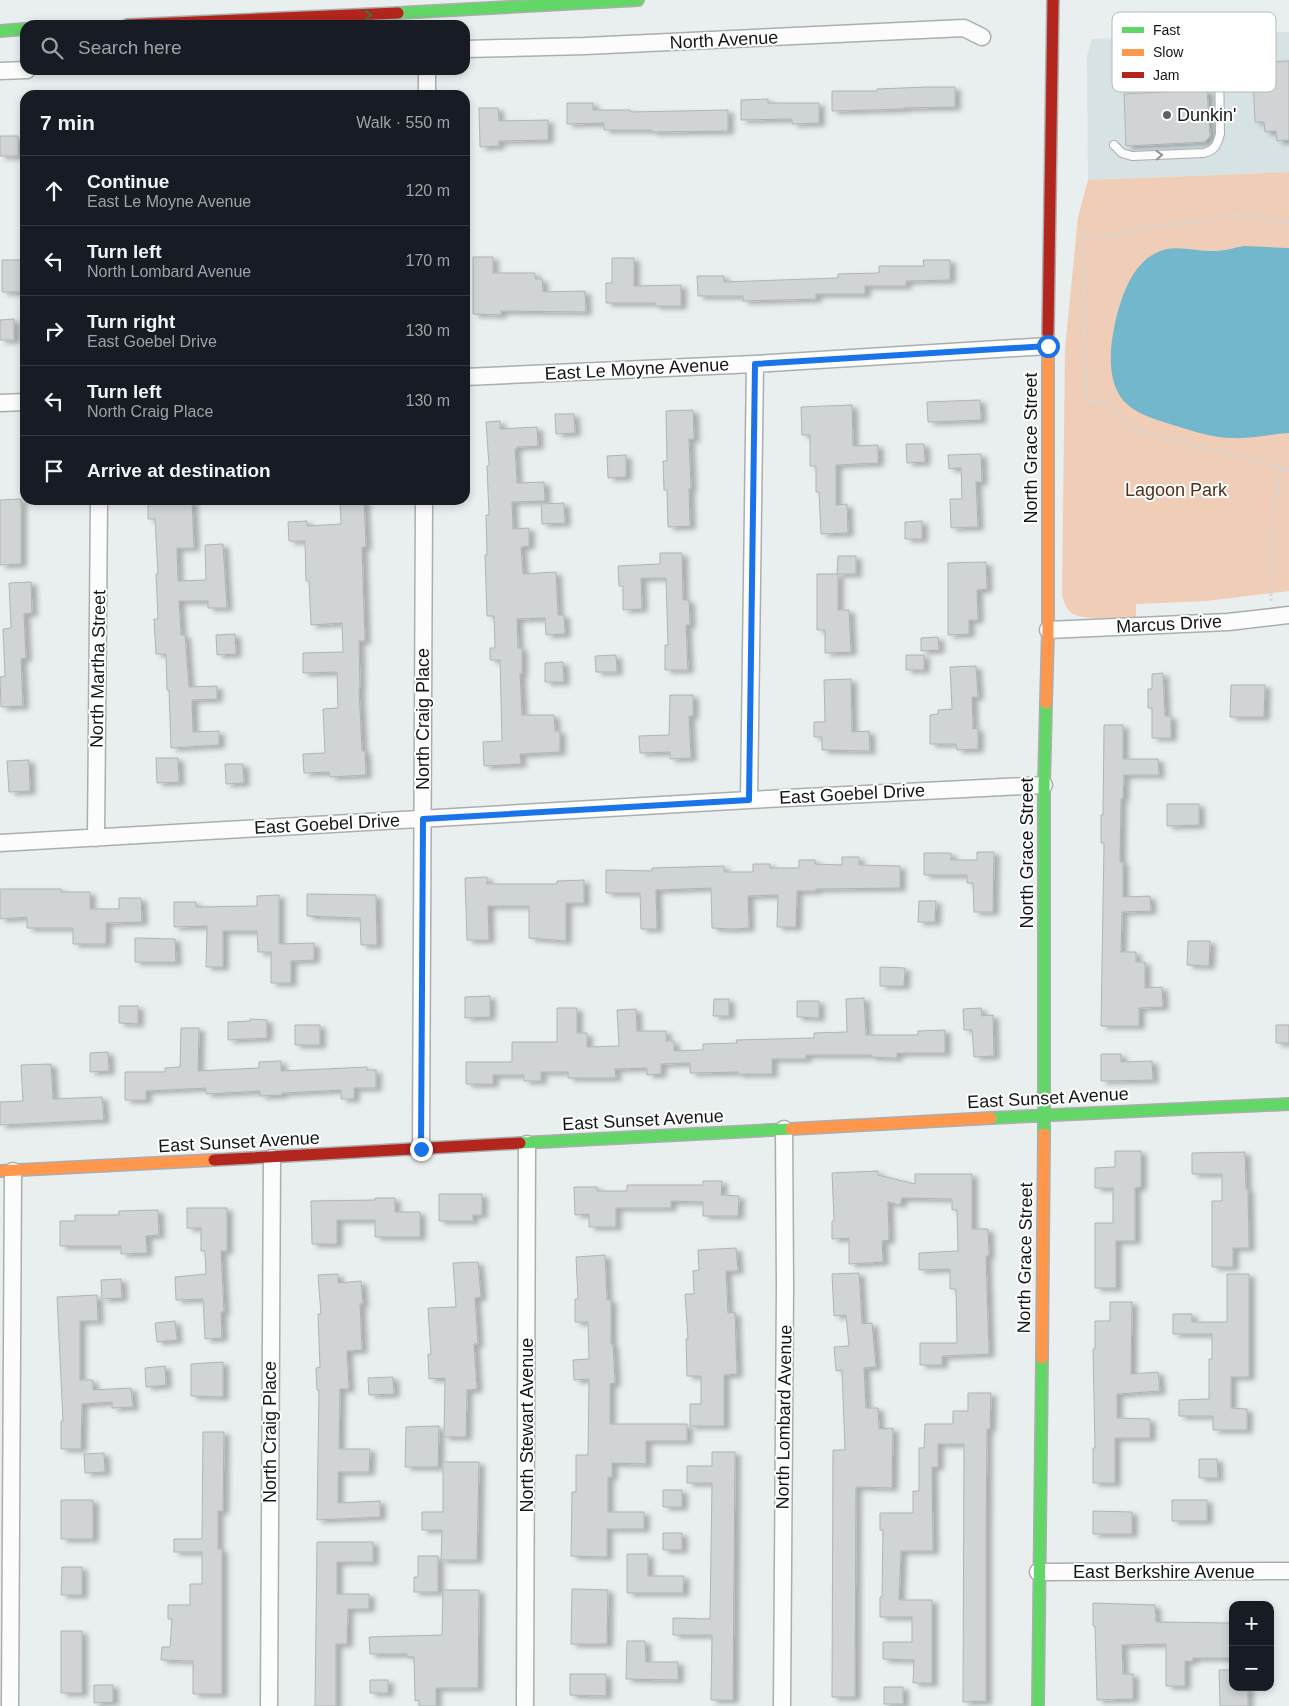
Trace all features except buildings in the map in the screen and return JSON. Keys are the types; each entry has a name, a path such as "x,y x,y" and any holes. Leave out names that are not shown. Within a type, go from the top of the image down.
{"street":[{"path":"247,20 414,13 638,0"},
{"name":"North Grace Street","path":"1038,1706 1044,1115 1044,785 1048,630 1048,346 1053,0"},
{"name":"North Avenue","path":"470,49 585,46 964,28 982,37"},
{"path":"0,30 20,29"},
{"path":"0,72 20,71"},
{"path":"427,75 427,90"},
{"name":"East Le Moyne Avenue","path":"470,377 755,364 1048,346"},
{"path":"749,800 755,364"},
{"path":"0,403 20,402"},
{"name":"North Martha Street","path":"96,838 99,505"},
{"name":"North Craig Place","path":"421,1149 424,505"},
{"name":"Marcus Drive","path":"1048,630 1228,622 1289,615"},
{"name":"East Goebel Drive","path":"0,843 1044,785"},
{"name":"East Sunset Avenue","path":"6,1171 1044,1115 1289,1104"},
{"name":"North Lombard Avenue","path":"782,1706 785,1287 784,1129"},
{"name":"North Stewart Avenue","path":"526,1706 527,1144"},
{"name":"North Craig Place","path":"269,1706 272,1158"},
{"path":"6,1171 10,1706"},
{"name":"East Berkshire Avenue","path":"1038,1572 1289,1571"}],"lane":[{"path":"1114,145 1122,153 1132,156 1204,154 1212,150 1217,144 1220,134 1219,92"}],"path":[{"path":"1289,223 1240,214 1121,234 1103,236 1082,233 1086,401 1105,402 1136,430 1289,470"},
{"path":"1271,617 1272,512 1282,469"}],"shaded area":[{"path":"1276,32 1289,32 1289,172 1088,180 1087,56 1092,39 1112,38 1112,92 1276,92"}],"green space":[{"name":"Lagoon Park","path":"1289,172 1289,591 1206,601 1136,604 1136,618 1094,618 1073,614 1067,608 1062,595 1065,349 1078,217 1088,180"}],"water":[{"path":"1245,246 1289,248 1289,433 1246,438 1217,437 1195,432 1144,415 1133,409 1120,396 1115,386 1112,375 1111,350 1119,306 1135,272 1148,258 1163,250 1178,248 1216,251"}],"traffic: fast":[{"path":"398,13 638,0"},
{"path":"0,31 20,29"},
{"path":"1044,1134 1044,785 1046,703"},
{"path":"991,1118 1289,1104"},
{"path":"520,1143 791,1129"},
{"path":"1038,1706 1042,1358"}],"traffic: slow":[{"path":"1046,703 1048,630 1048,333"},
{"path":"791,1129 991,1118"},
{"path":"1042,1358 1044,1134"},
{"path":"0,1171 214,1160"}],"traffic: jam":[{"path":"1048,333 1053,0"},
{"path":"240,20 398,13"},
{"path":"214,1160 520,1143"}],"place":[{"name":"Dunkin'","path":"1167,115"}],"route":[{"path":"421,1149 423,819 749,800 755,364 1048,346"}]}
